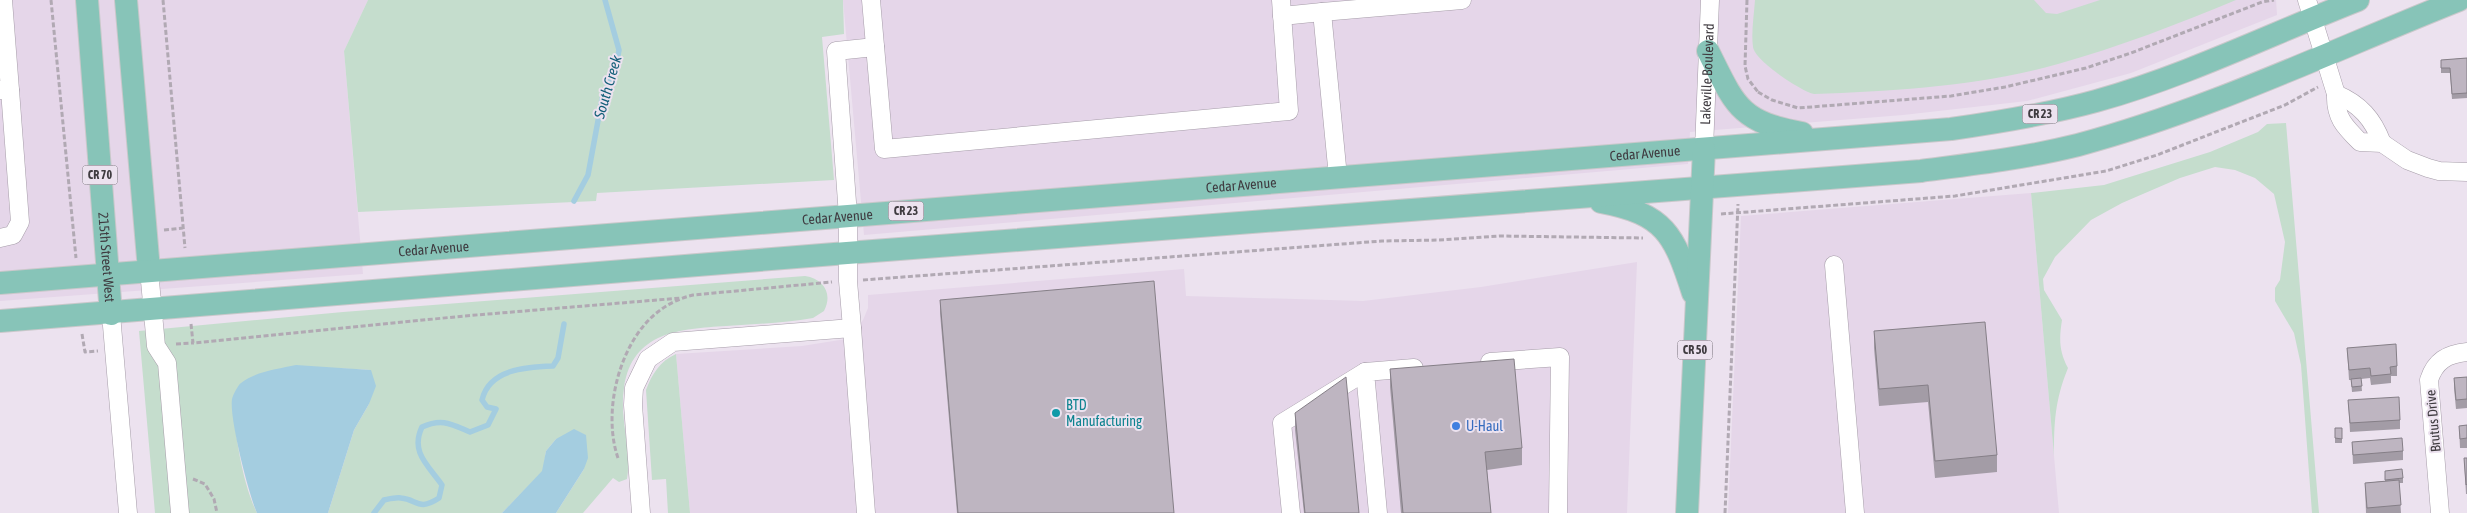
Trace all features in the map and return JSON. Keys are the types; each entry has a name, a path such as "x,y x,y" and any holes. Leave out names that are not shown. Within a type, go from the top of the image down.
{"main road":[{"name":"215th Street West","path":"87,0 111,314"},
{"path":"126,0 149,270"},
{"name":"CR 23","path":"1704,149 1951,129 2036,115 2087,103 2184,71 2310,9 2358,0"},
{"path":"0,321 111,314 847,253 1921,171 2004,160 2043,152 2159,120 2458,0"},
{"path":"1708,51 1729,93 1742,112 1772,128 1835,139"},
{"name":"Cedar Avenue","path":"0,283 1704,149"},
{"name":"CR 50","path":"1687,513 1704,149"},
{"path":"1576,197 1629,207 1664,228 1676,244 1697,308"}],"street":[{"path":"0,238 13,235 20,222 5,90 3,0"},
{"path":"871,0 884,149 1289,111 1281,8 1322,12 1462,0"},
{"name":"Lakeville Boulevard","path":"1704,149 1710,0"},
{"path":"2310,9 2336,94 2338,118 2360,142 2382,143"},
{"path":"1322,12 1338,177"},
{"path":"866,513 848,281 848,216 836,50 875,47"},
{"path":"2336,94 2358,106 2370,119 2382,143 2407,160 2439,171 2467,172"},
{"path":"1834,265 1855,513"},
{"path":"149,270 156,346 166,363 180,513"},
{"name":"215th Street West","path":"111,314 128,513"},
{"path":"641,513 633,405 634,388 648,359 673,342 852,328"},
{"name":"Brutus Drive","path":"2440,513 2429,380 2436,364 2451,354 2467,352"},
{"path":"1472,364 1560,357 1558,513"},
{"path":"1291,513 1282,423 1365,372 1433,367"},
{"path":"1365,372 1378,513"}],"path":[{"path":"52,0 75,251"},
{"path":"1758,92 1772,100 1798,108 1951,96 2005,88 2086,68 2131,53 2262,2 2274,0"},
{"path":"1702,214 1739,214 1725,513"},
{"path":"619,462 613,430 612,403 616,382 633,343 646,324 659,311 693,294 1382,241 1500,236 1654,238 1664,228"},
{"path":"156,346 193,343"},
{"path":"83,344 84,352 114,350"},
{"path":"177,482 195,479 205,484 214,499 217,513"}],"shaded area":[{"path":"0,0 368,0 344,51 363,274 0,301"},
{"path":"843,0 2276,0 2277,15 2131,73 2027,101 1903,115 1690,132 1688,164 864,235"},
{"path":"2031,193 2059,513 1728,513 1741,216"},
{"path":"1637,262 1627,513 690,513 676,354 802,346 846,339 863,320 868,308 868,295 1184,269 1186,296 1363,301 1481,287"}],"green space":[{"path":"368,0 843,0 844,34 822,37 834,180 597,193 596,201 358,212 344,51"},
{"path":"1755,0 2034,0 2046,13 2057,14 2100,0 2236,0 2126,43 2058,64 1998,78 1937,86 1814,94 1779,75 1756,53 1753,47 1752,36"},
{"path":"2286,123 2319,513 2312,513 2301,365 2294,333 2275,301 2275,288 2280,280 2285,242 2274,194 2255,178 2235,170 2215,167 2180,178 2122,203 2091,220 2055,257 2043,279 2044,290 2062,320 2060,345 2068,368 2060,390 2056,411 2054,456 2031,193 2104,185 2210,152 2258,132 2267,124"},
{"path":"805,276 817,280 822,284 827,293 827,305 824,311 813,318 709,327 676,332 648,344 637,355 629,369 623,399 628,456 627,479 619,482 613,478 583,513 556,513 584,469 586,435 556,439 546,451 543,471 502,513 328,513 354,430 369,404 371,370 333,368 232,399 243,472 257,513 155,513 139,331 343,312"},
{"path":"676,354 690,513 668,513 666,479 652,480 646,390 657,369 665,360"}],"water":[{"path":"296,365 371,370 376,386 369,404 354,430 328,513 257,513 236,439 232,399 238,386 247,379 268,371"},
{"path":"574,429 586,435 588,458 584,469 556,513 502,513 542,471 546,451 556,439"}],"building":[{"path":"2467,58 2467,93 2452,94 2450,68 2441,68 2441,60"},
{"name":"BTD Manufacturing","path":"1154,281 1174,513 958,513 940,300"},
{"path":"1985,322 1997,455 1935,461 1928,385 1879,389 1874,331"},
{"path":"2396,344 2397,366 2390,367 2391,374 2371,376 2370,368 2349,370 2347,348"},
{"name":"U-Haul","path":"1514,359 1522,448 1485,452 1491,513 1403,513 1390,369"},
{"path":"1346,377 1359,513 1305,513 1295,413"},
{"path":"2467,377 2467,399 2456,400 2454,378"},
{"path":"2361,378 2362,386 2352,387 2351,379"},
{"path":"2399,397 2400,420 2350,423 2348,400"},
{"path":"2467,425 2467,438 2460,439 2459,426"},
{"path":"2335,428 2342,428 2342,439 2335,438"},
{"path":"2402,438 2403,451 2353,455 2352,442"},
{"path":"2464,458 2467,458 2466,485"},
{"path":"2402,469 2403,478 2385,480 2385,471"},
{"path":"2399,480 2401,505 2367,508 2365,483"}],"waterway":[{"name":"South Creek","path":"574,201 588,175 602,99 615,71 619,50 605,0"},
{"name":"South Creek","path":"374,513 384,500 392,498 406,499 418,504 426,504 439,498 442,485 419,451 418,444 422,427 429,424 446,423 470,432 488,425 496,409 487,407 482,400 492,382 500,376 521,369 553,366 558,358 564,324"}],"place":[{"name":"BTD Manufacturing","path":"1056,413"},
{"name":"U-Haul","path":"1456,426"}]}
